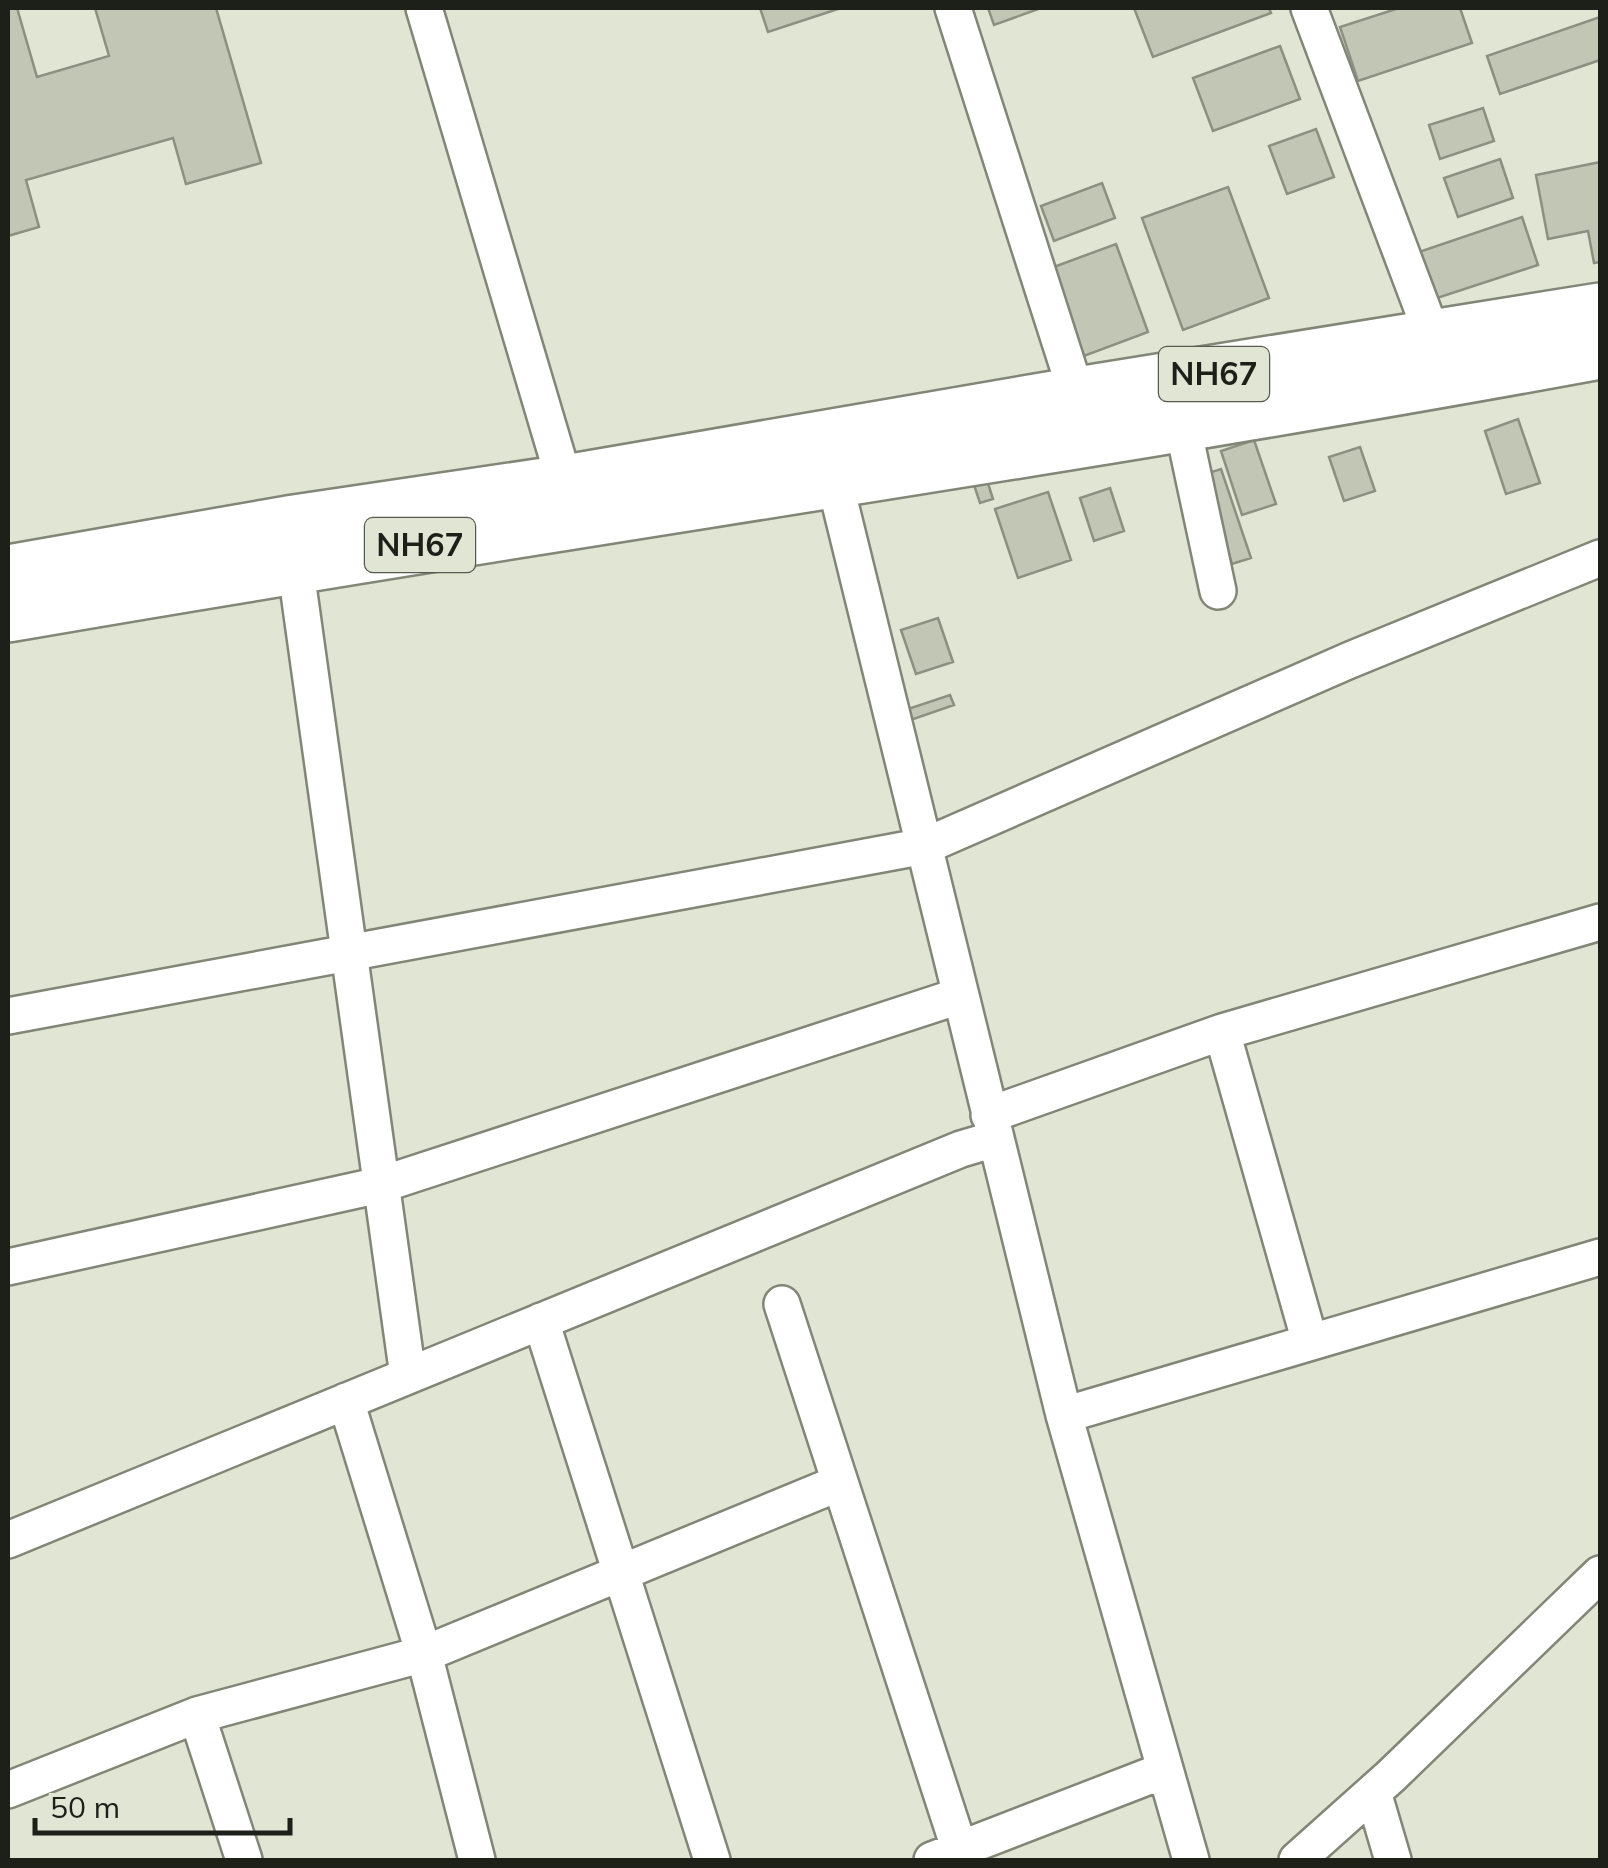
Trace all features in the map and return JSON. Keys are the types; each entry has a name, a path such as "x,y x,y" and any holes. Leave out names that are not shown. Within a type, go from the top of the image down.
{"highway":[{"name":"NH67","path":"8,614 295,564 830,458 1077,395 1600,310"},
{"name":"NH67","path":"8,573 288,524 565,482 1182,423 1600,351"}],"street":[{"path":"424,8 565,482"},
{"path":"952,8 1077,395"},
{"path":"1309,8 1433,337"},
{"path":"1182,423 1218,590"},
{"path":"830,458 1064,1414 1191,1860"},
{"path":"8,1016 925,846 1350,660 1600,558"},
{"path":"295,564 408,1376"},
{"path":"8,1540 960,1149 992,1128 1222,1032 1600,922"},
{"path":"8,1267 380,1185 959,996"},
{"path":"1222,1032 1310,1342"},
{"path":"1064,1414 1600,1257"},
{"path":"782,1304 951,1857 1165,1770"},
{"path":"541,1321 712,1860"},
{"path":"346,1401 424,1654 477,1860"},
{"path":"8,1790 197,1715 424,1654 839,1483"},
{"path":"1297,1860 1600,1574"},
{"path":"197,1715 244,1860"},
{"path":"1372,1792 1393,1860"}],"building":[{"path":"8,8 17,8 37,77 109,56 95,8 216,8 261,163 186,184 173,138 26,180 39,227 8,236"},
{"path":"760,8 841,8 768,32"},
{"path":"988,8 1041,8 994,25"},
{"path":"1134,8 1269,8 1271,13 1153,57"},
{"path":"1399,8 1460,8 1472,43 1358,81 1340,27"},
{"path":"1600,17 1600,60 1500,94 1487,56"},
{"path":"1280,46 1300,99 1213,131 1193,78"},
{"path":"1483,108 1494,141 1440,159 1429,125"},
{"path":"1316,129 1334,177 1287,194 1269,146"},
{"path":"1500,159 1513,198 1458,217 1444,178"},
{"path":"1600,162 1600,262 1594,263 1588,231 1548,239 1536,175"},
{"path":"1102,183 1115,218 1054,241 1041,206"},
{"path":"1228,187 1269,298 1183,330 1142,218"},
{"path":"1522,217 1538,265 1428,301 1413,254"},
{"path":"1116,244 1148,332 1084,356 1051,268"},
{"path":"1518,419 1540,483 1506,494 1485,431"},
{"path":"1254,440 1276,504 1242,515 1221,451"},
{"path":"1360,447 1375,491 1344,501 1329,457"},
{"path":"1221,469 1251,558 1232,564 1202,475"},
{"path":"985,474 993,499 980,503 972,479"},
{"path":"1110,488 1124,531 1094,541 1080,498"},
{"path":"1048,492 1071,560 1018,578 995,509"},
{"path":"938,618 953,662 916,674 901,630"},
{"path":"950,695 954,705 905,722 902,711"}]}
